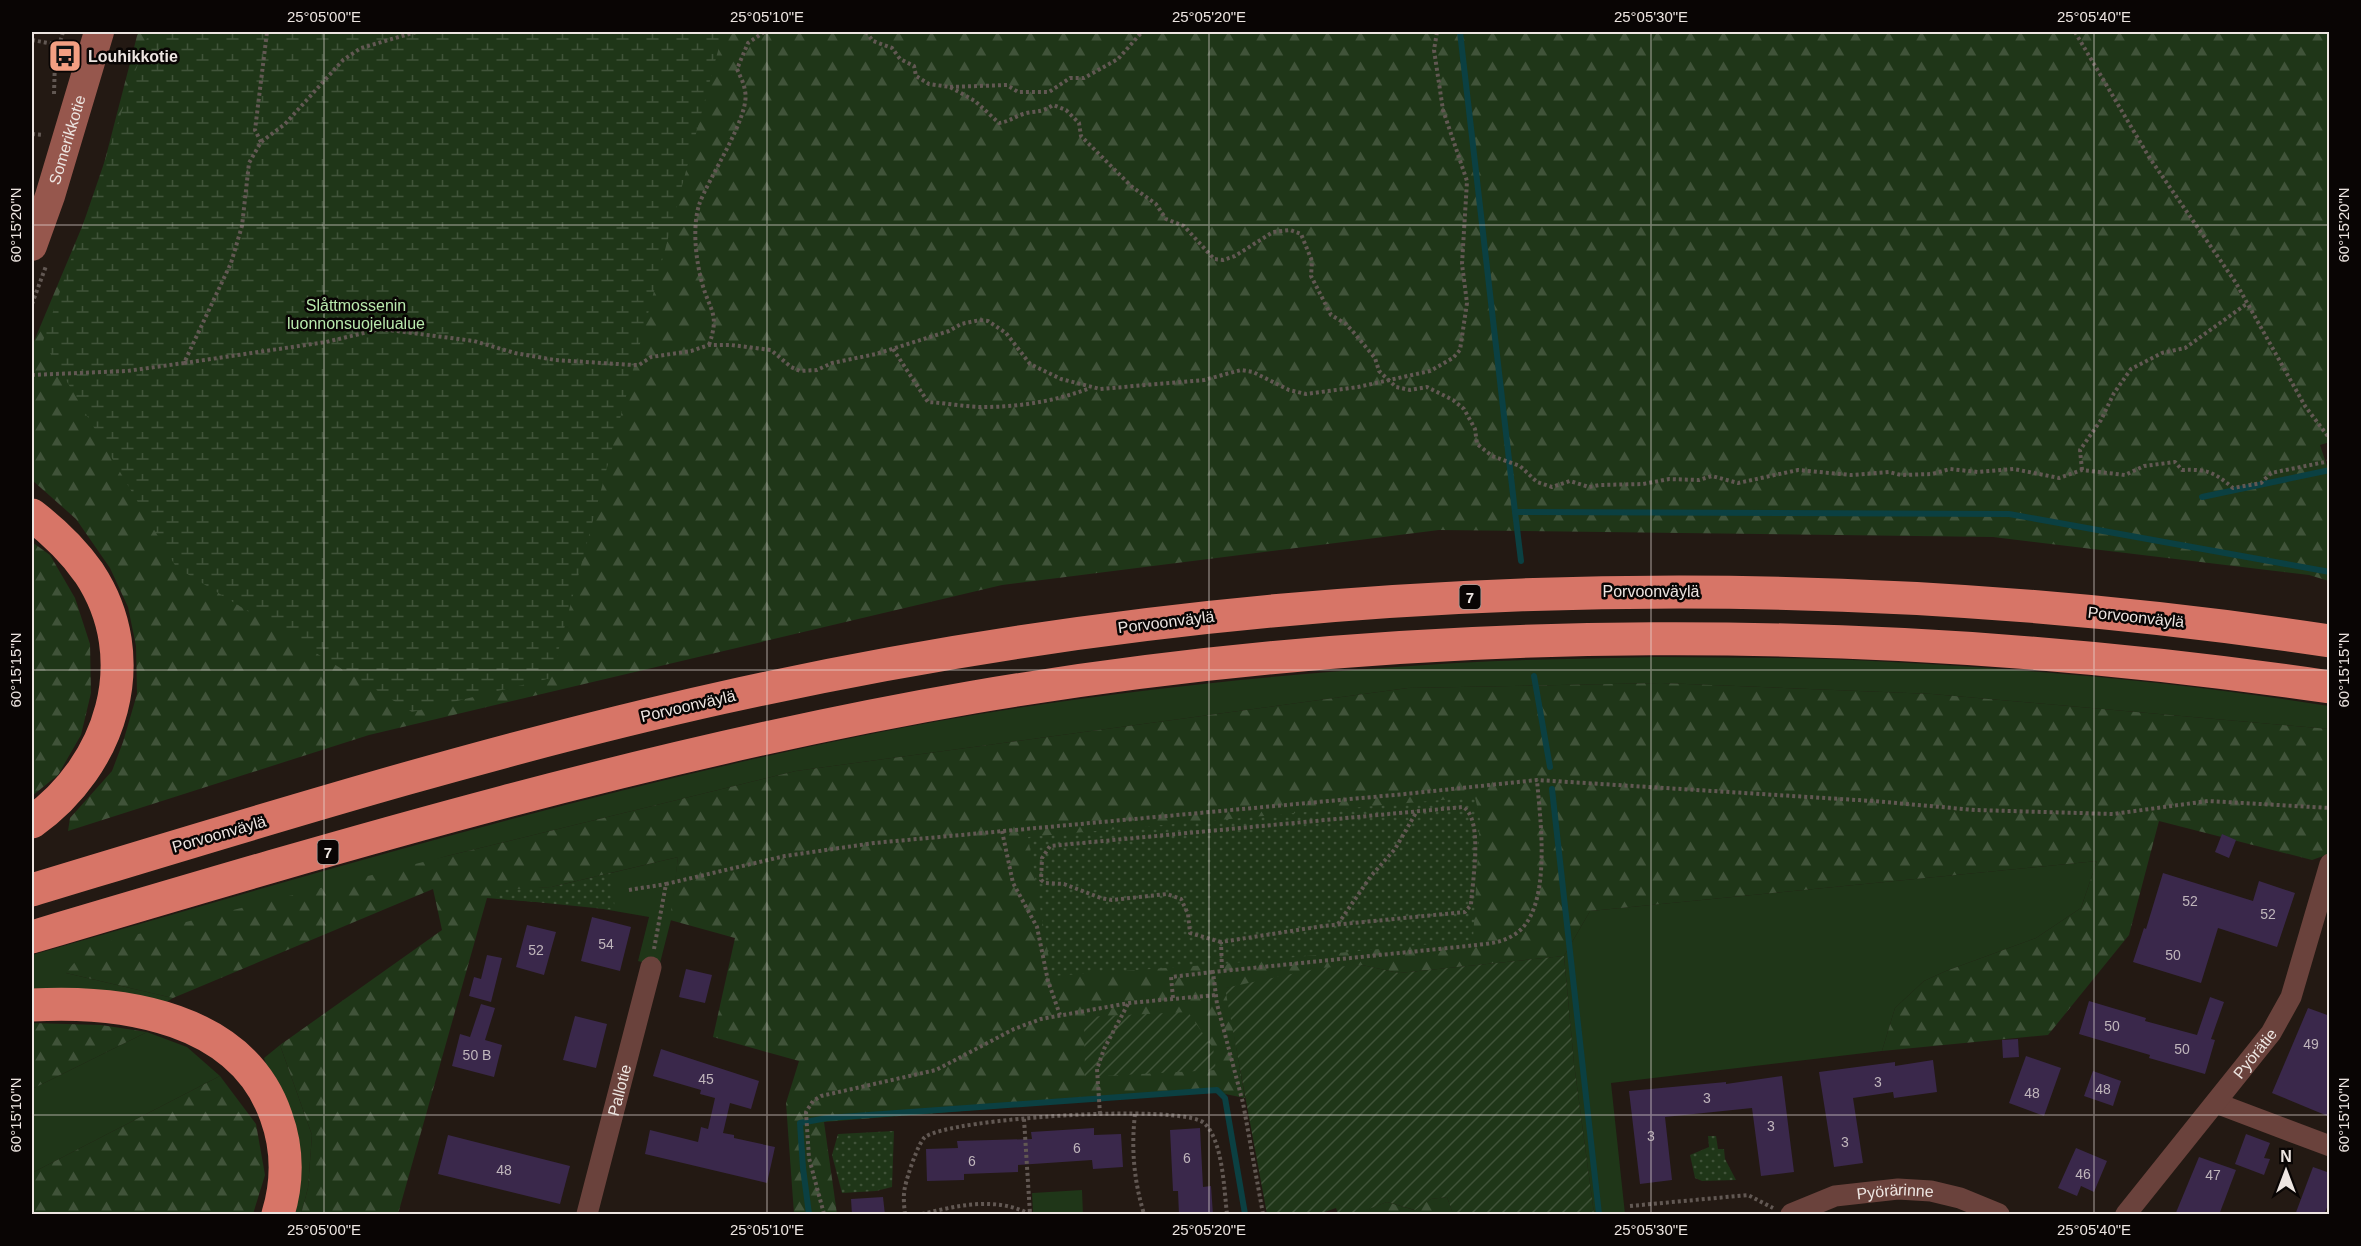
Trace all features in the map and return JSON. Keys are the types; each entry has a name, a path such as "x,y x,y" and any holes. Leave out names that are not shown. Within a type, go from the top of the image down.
{"highway":[{"path":"32,515 53,531 90,575 104,603 112,629 116,656 112,707 105,734 95,754 66,794 32,822"},
{"name":"Porvoonväylä","path":"32,890 363,792 619,722 725,697 853,672 999,645 1154,623 1287,609 1502,595 1574,592 1768,592 2063,609 2139,616 2330,641"},
{"name":"7","path":"32,937 449,817 625,770 831,724 974,697 1282,658 1573,639 1804,641 1956,647 2116,660 2330,687"},
{"path":"32,1005 113,1007 166,1017 197,1030 232,1052 250,1068 261,1084 272,1103 280,1127 286,1169 278,1215"}],"main road":[{"name":"Somerikkotie","path":"32,246 50,196 99,32"}],"street":[{"name":"Pyörätie","path":"2126,1215 2271,1033 2291,997 2330,864"},
{"name":"Pallotie","path":"587,1215 651,967"},
{"path":"2216,1103 2330,1146"},
{"name":"Pyörärinne","path":"1783,1212 1835,1196 1898,1189 1931,1191 1960,1198 1999,1215"}],"path":[{"path":"54,97 55,60 63,32"},
{"path":"261,142 255,129 267,32"},
{"path":"184,363 231,263 242,226 249,162 261,142 285,124 324,79 351,54 361,48 416,32"},
{"path":"709,345 716,326 710,302 702,284 696,244 699,206 740,121 746,92 737,69 748,43 764,32"},
{"path":"866,32 873,41 892,48 900,59 914,66 916,76 929,84 950,87 1007,85 1018,92 1049,92 1070,78 1084,78 1118,59 1142,32"},
{"path":"32,375 127,371 326,342 381,329 474,341 515,353 555,360 639,365 651,357 691,351 709,345 771,350 791,367 800,371 817,370 832,363 893,349 972,321 988,321 1006,333 1030,364 1061,379 1091,388 1204,380 1241,370 1252,372 1289,390 1306,394 1358,387 1430,371 1453,358 1460,350 1467,303 1462,264 1467,181 1443,110 1434,50 1437,32"},
{"path":"2075,32 2149,157 2236,283 2305,406 2330,439"},
{"path":"32,40 59,45"},
{"path":"950,87 975,101 999,123 1008,122 1024,114 1041,112 1053,105 1066,110 1079,123 1081,136 1131,186 1156,204 1166,219 1184,226 1214,259 1223,260 1235,256 1274,232 1290,230 1301,234 1312,261 1311,276 1331,315 1346,324 1355,334 1375,358 1379,371 1396,387 1410,390 1427,387 1453,400 1464,409 1475,429 1478,444 1492,456 1520,466 1537,482 1552,487 1570,481 1589,488 1600,484 1643,484 1669,479 1700,480 1712,476 1738,483 1798,470 1851,475 1889,472 1901,475 1932,474 1950,469 1978,472 2014,469 2059,477 2082,470 2126,475 2144,466 2175,462 2182,470 2201,469 2215,474 2233,488 2261,483 2271,473 2330,461"},
{"path":"32,134 45,135"},
{"path":"2082,470 2080,450 2131,369 2162,353 2184,348 2248,303"},
{"path":"893,349 928,402 983,407 1017,405 1061,399 1091,388"},
{"path":"1173,998 1171,977 1468,946 1498,942 1514,936 1530,917 1537,898 1543,864 1537,780"},
{"path":"629,890 796,855 874,843 1537,780 1862,800 1975,810 2113,814 2208,801 2330,808"},
{"path":"1463,807 1471,814 1476,838 1471,905 1465,912 1338,925 1221,942 1190,933 1188,914 1181,899 1167,894 1112,900 1064,884 1045,883 1041,880 1042,858 1050,846 1463,807"},
{"path":"1338,925 1371,876 1395,849 1417,812"},
{"path":"1002,831 1013,883 1037,927 1048,981 1060,1015"},
{"path":"651,967 666,884"},
{"path":"1221,942 1222,971"},
{"path":"1213,972 1216,995 1243,1103 1263,1215"},
{"path":"824,1215 808,1158 806,1112 813,1101 821,1096 936,1070 1014,1029 1060,1015 1129,1003 1216,995"},
{"path":"1100,1114 1097,1069 1104,1049 1129,1003"},
{"path":"904,1215 904,1189 922,1139 932,1133 959,1126 1024,1119 1100,1114 1166,1114 1195,1118 1204,1123 1214,1137 1220,1161 1227,1215"},
{"path":"1135,1114 1132,1141 1133,1166 1144,1215"},
{"path":"1024,1119 1029,1215"},
{"path":"1630,1206 1749,1195 1783,1212"},
{"path":"921,1215 953,1207 991,1204 1016,1207 1029,1215"}],"green space":[{"path":"138,32 2329,32 2330,442 2320,445 2329,472 2329,581 2309,575 1993,537 1439,530 1002,585 369,735 68,831 70,818 112,771 123,742 137,694 136,646 128,607 110,568 76,519 32,480 32,346 97,191"},
{"name":"Slåttmossenin luonnonsuojelualue","path":"149,32 723,32 551,678 412,712 176,567 43,341"},
{"path":"32,542 50,555 75,598 90,644 91,693 81,735 58,775 32,796"},
{"path":"1656,657 1862,660 2111,678 2329,706 2329,729 1932,694 1661,683 1408,688 796,771 447,856 66,973 173,998 157,1008 32,998 32,955 444,837 652,783 861,736 1082,698 1232,681 1456,663"},
{"path":"1661,683 1932,694 2329,729 2329,854 2312,860 2159,821 2129,935 2048,1035 1882,1051 1895,1008 1924,981 2036,938 2081,908 2097,861 1590,911 1564,956 1399,973 1362,965 1226,988 1245,1098 1210,1091 824,1122 837,1214 794,1214 786,1103 799,1061 713,1037 735,938 670,920 678,857 551,887 538,888 535,902 487,898 398,1214 301,1214 308,1188 312,1135 280,1045 442,930 433,889 173,998 66,973 87,947 796,771 1408,688"},
{"path":"1475,797 1480,819 1473,940 1222,964 1052,976 1028,837"},
{"path":"678,857 671,920 659,967 638,961 649,917 597,908 594,877"},
{"path":"2097,861 2081,908 2036,938 1924,981 1895,1008 1882,1051 1611,1083 1625,1214 1594,1214 1574,1064 1564,956 1590,911"},
{"path":"611,873 615,910 495,898 497,890 551,887"},
{"path":"1564,956 1574,1064 1594,1214 1453,1214 1447,1197 1431,1199 1415,1210 1387,1202 1366,1210 1365,1214 1338,1214 1336,1208 1319,1214 1267,1214 1225,988 1320,968 1362,965 1399,973"},
{"path":"1188,1012 1213,1048 1216,1070 1085,1077 1084,1017"},
{"path":"32,1023 101,1025 147,1032 32,1089"},
{"path":"147,1032 187,1047 220,1076 32,1173 32,1089"},
{"path":"280,1045 312,1135 308,1188 301,1214 285,1214 291,1137 264,1058"},
{"path":"220,1076 256,1124 265,1175 253,1214 32,1214 32,1173"},
{"path":"894,1131 892,1187 876,1191 842,1193 832,1155 838,1134"},
{"path":"1708,1136 1716,1136 1718,1149 1724,1149 1725,1159 1736,1180 1702,1181 1695,1178 1690,1155 1709,1147"},
{"path":"1082,1190 1083,1214 1033,1214 1032,1193"},
{"path":"1447,1197 1453,1214 1365,1214 1365,1210 1387,1202 1414,1210 1431,1199"}],"building":[{"path":"2222,834 2236,840 2229,858 2215,852"},
{"path":"2163,873 2253,901 2259,881 2295,893 2277,947 2218,928 2201,983 2133,962"},
{"path":"592,917 631,927 620,971 581,961"},
{"path":"527,925 556,932 544,975 516,967"},
{"path":"487,955 502,958 491,1002 469,996 474,977 481,979"},
{"path":"686,969 712,975 705,1003 679,997"},
{"path":"2210,997 2224,1002 2211,1039 2215,1040 2205,1074 2079,1034 2089,1001 2146,1018 2145,1021 2197,1035"},
{"path":"481,1004 495,1008 485,1040 502,1045 494,1077 452,1066 460,1034 470,1037"},
{"path":"2308,1008 2330,1016 2330,1117 2272,1093"},
{"path":"575,1016 607,1024 596,1068 563,1060"},
{"path":"2018,1039 2019,1057 2003,1058 2002,1040"},
{"path":"661,1049 759,1081 751,1109 730,1103 723,1133 734,1135 734,1138 775,1147 767,1183 645,1154 650,1130 698,1142 701,1127 708,1129 715,1098 700,1094 701,1090 653,1076"},
{"path":"2026,1056 2061,1068 2044,1116 2009,1103"},
{"path":"1933,1060 1937,1092 1894,1098 1893,1092 1853,1098 1863,1163 1834,1167 1819,1072 1895,1062 1895,1066"},
{"path":"2093,1071 2121,1081 2113,1106 2084,1096"},
{"path":"1782,1076 1794,1172 1761,1176 1752,1108 1665,1117 1672,1180 1640,1184 1629,1091 1726,1082 1726,1084"},
{"path":"1094,1128 1094,1135 1121,1134 1123,1167 1093,1169 1092,1160 1018,1165 1018,1172 964,1174 964,1180 927,1181 926,1149 958,1148 957,1141 1032,1139 1031,1132"},
{"path":"1200,1128 1203,1187 1211,1186 1213,1215 1179,1215 1178,1191 1173,1191 1170,1130"},
{"path":"2246,1134 2270,1143 2264,1158 2270,1159 2264,1175 2235,1164"},
{"path":"448,1135 570,1166 560,1204 438,1174"},
{"path":"2076,1148 2107,1161 2094,1192 2081,1186 2077,1196 2058,1188"},
{"path":"2199,1157 2236,1170 2219,1215 2175,1215"},
{"path":"2313,1167 2330,1173 2330,1200 2324,1215 2295,1215"},
{"path":"883,1197 885,1215 852,1215 851,1199"}],"waterway":[{"path":"1460,32 1515,512"},
{"path":"2202,497 2330,470"},
{"path":"1521,561 1515,512 2009,514 2330,572"},
{"path":"1534,676 1550,767"},
{"path":"1552,789 1599,1214"},
{"path":"809,1214 800,1123 827,1118 1217,1090 1225,1098 1245,1214"}],"place":[{"name":"Louhikkotie","path":"65,56"}]}
